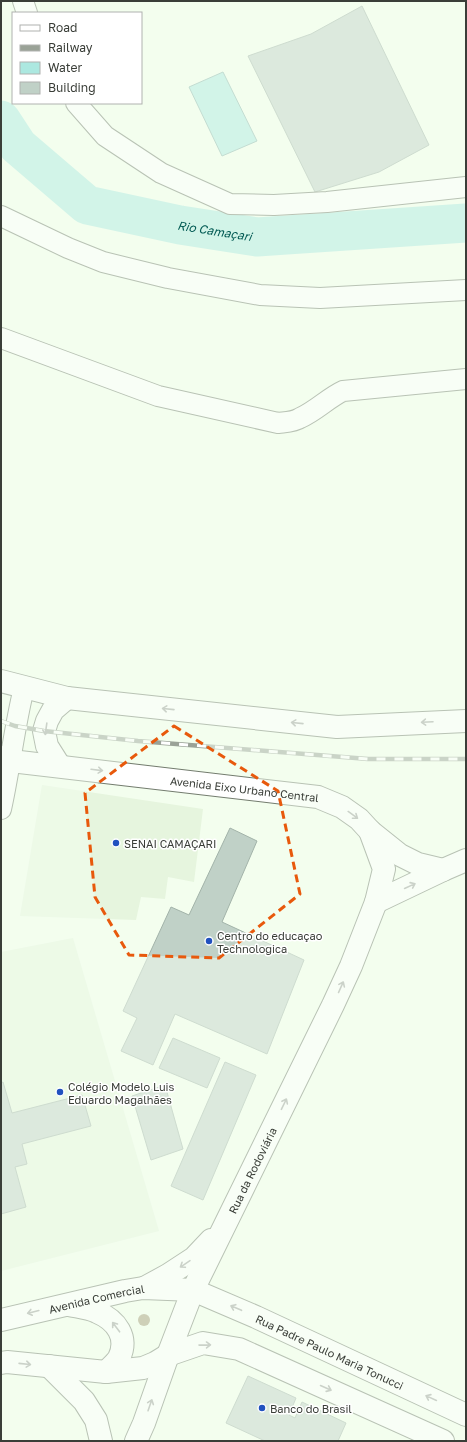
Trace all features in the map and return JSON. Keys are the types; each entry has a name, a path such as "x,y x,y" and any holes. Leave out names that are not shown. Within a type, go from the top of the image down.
{"main road":[{"path":"1,681 67,698 337,727 466,721"},
{"path":"59,765 46,746 44,732 47,721 53,710 67,698"},
{"name":"Avenida Eixo Urbano Central","path":"6,759 318,797 342,807 359,819 370,831 400,855 418,864 443,870"},
{"name":"Rua da Rodoviária","path":"136,1441 193,1290 333,1005 351,966 376,902 384,869 370,831"},
{"path":"376,902 466,860"},
{"path":"143,1288 168,1276 194,1258 223,1227"},
{"name":"Avenida Comercial","path":"1,1320 64,1304 143,1288 193,1290"},
{"name":"Rua Padre Paulo Maria Tonucci","path":"193,1290 256,1317 466,1415"},
{"path":"64,1304 96,1311 111,1320 119,1329 123,1340 118,1359 106,1372"},
{"path":"1,1363 7,1362 106,1372 143,1368 168,1355 204,1343 239,1349 443,1441"},
{"path":"49,1366 84,1401 96,1420 101,1441"}],"street":[{"path":"23,1 27,12"},
{"path":"77,104 105,136 161,173 230,204 327,202 466,187"},
{"path":"1,216 68,248 103,262 168,278 260,295 320,298 466,290"},
{"path":"1,338 158,396 278,423 300,419 332,397 344,391 466,379"},
{"path":"1,809 6,759 24,688"}],"highlighted area":[{"path":"174,726 278,791 300,894 219,958 129,955 95,897 85,793"}],"shaded area":[{"name":"SENAI CAMAÇARI","path":"42,785 203,809 194,882 168,877 165,899 141,897 136,920 20,916"},
{"name":"Colégio Modelo Luis Eduardo Magalhães","path":"73,938 159,1231 1,1271 1,952"}],"water":[{"path":"223,72 257,141 222,156 189,87"}],"building":[{"path":"362,6 429,145 379,172 315,192 248,56 311,34"},
{"name":"Centro do educaçao Technologica","path":"230,828 257,841 222,922 304,960 267,1054 175,1014 153,1065 121,1051 137,1018 123,1011 171,907 189,915"},
{"path":"173,1038 220,1058 207,1088 159,1068"},
{"path":"225,1062 256,1075 203,1200 171,1186"},
{"path":"3,1082 12,1113 82,1095 91,1126 22,1144 27,1164 15,1167 26,1207 1,1214 1,1083"},
{"path":"165,1085 183,1149 151,1160 132,1096"},
{"name":"Banco do Brasil","path":"248,1376 296,1398 289,1415 295,1418 302,1402 346,1423 338,1441 265,1441 226,1423"}],"waterway":[{"name":"Rio Camaçari","path":"1,120 18,146 87,205 180,225 257,237 466,223"}],"railway":[{"path":"1,721 15,726 44,731 138,741 368,759 466,759"}],"place":[{"name":"SENAI CAMAÇARI","path":"116,843"},
{"name":"Centro do educaçao Technologica","path":"209,941"},
{"name":"Colégio Modelo Luis Eduardo Magalhães","path":"60,1092"},
{"name":"Banco do Brasil","path":"262,1408"}]}
